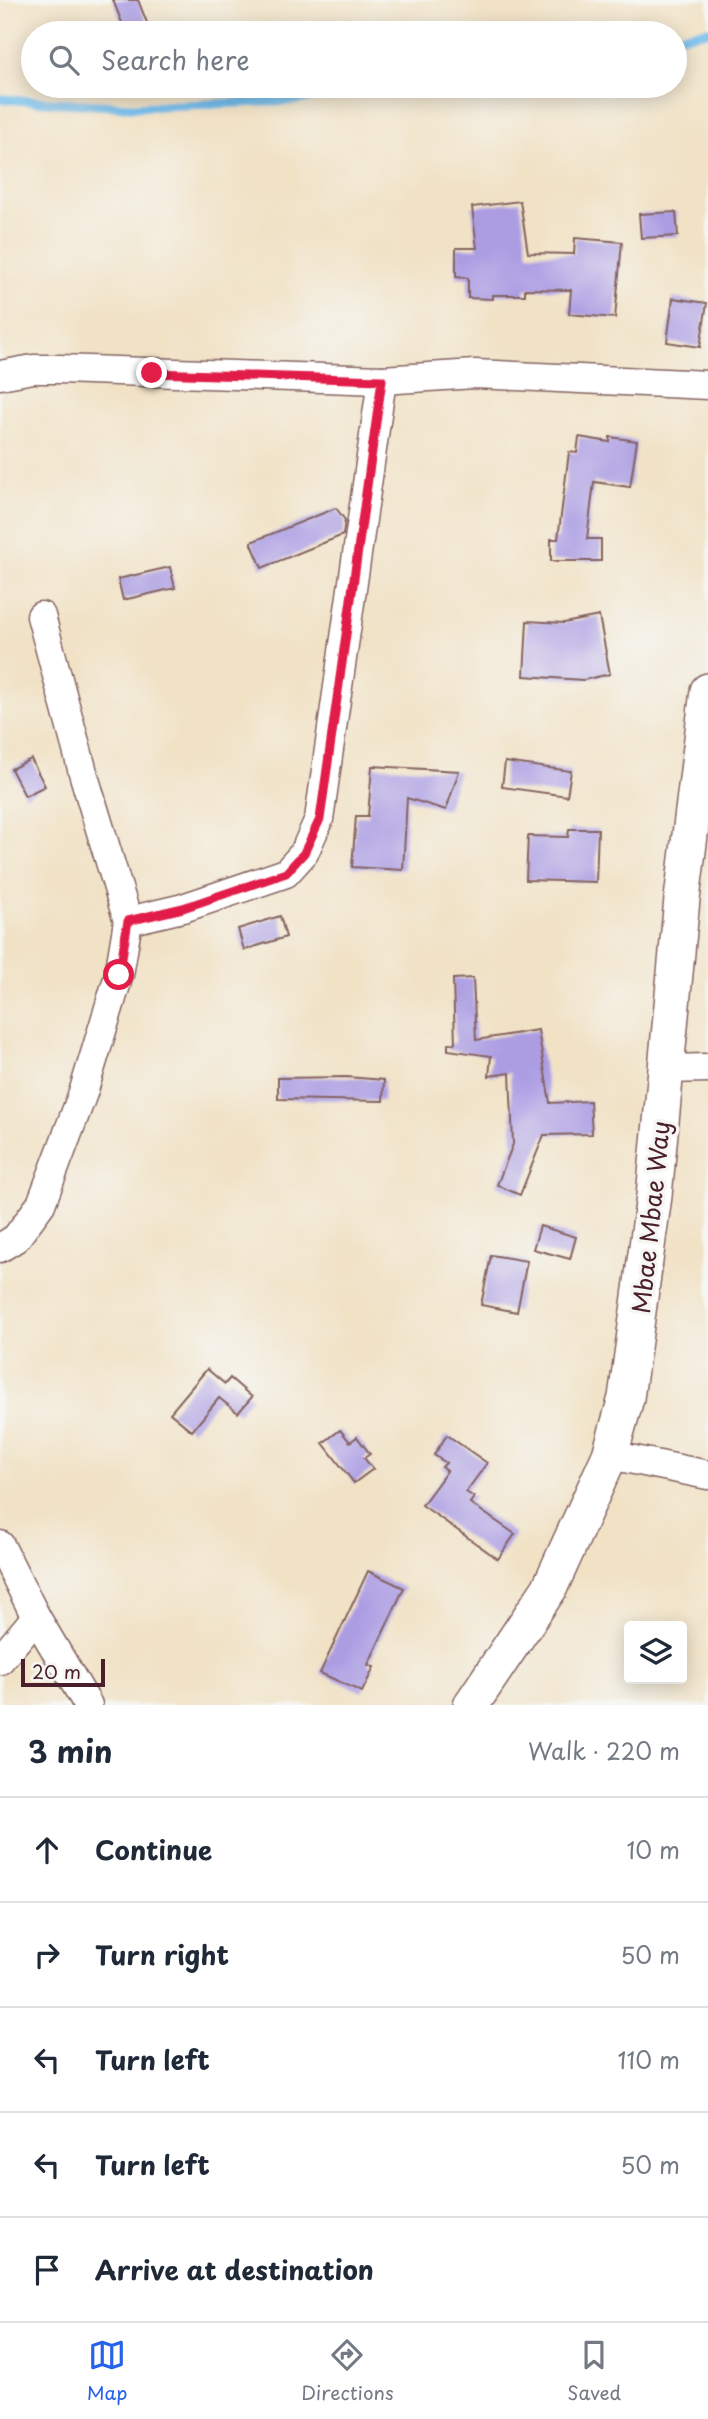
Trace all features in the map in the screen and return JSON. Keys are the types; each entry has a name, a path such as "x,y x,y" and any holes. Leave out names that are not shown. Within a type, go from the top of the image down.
{"street":[{"path":"0,375 33,369 382,380 475,374 708,385"},
{"path":"128,921 183,908 286,873 304,853 320,819 382,380"},
{"path":"0,1248 16,1238 41,1204 83,1093 119,975 128,921 84,776 41,615"},
{"name":"Mbae Mbae Way","path":"471,1705 549,1589 610,1455 626,1398 654,1196 682,899 708,691"},
{"path":"666,1069 708,1068"},
{"path":"610,1455 708,1475"},
{"path":"0,1545 36,1617 88,1705"},
{"path":"0,1660 36,1617"}],"building":[{"path":"113,0 138,0 146,21 121,21"},
{"path":"520,201 528,253 574,254 575,238 622,242 615,318 569,314 571,290 525,289 525,295 493,295 493,299 468,298 468,278 456,277 456,248 477,248 472,207"},
{"path":"676,212 678,236 641,238 639,214"},
{"path":"673,298 707,303 700,347 667,342"},
{"path":"579,437 610,442 610,437 637,441 630,487 594,482 587,539 601,539 601,561 551,561 551,539 558,539 569,452 577,453"},
{"path":"336,508 345,520 343,535 262,568 251,542"},
{"path":"170,567 175,588 123,600 118,579"},
{"path":"599,616 610,674 583,680 524,676 527,621 564,623"},
{"path":"31,759 45,786 25,796 11,769"},
{"path":"505,762 571,771 567,796 502,787"},
{"path":"372,766 459,771 446,810 407,798 403,870 352,867 356,816 368,816"},
{"path":"569,829 598,829 596,882 526,880 528,836 568,837"},
{"path":"280,916 286,937 244,950 238,929"},
{"path":"473,978 476,1040 538,1030 550,1103 590,1101 592,1134 544,1135 520,1195 497,1185 513,1144 510,1073 489,1076 491,1056 448,1050 448,1044 455,1043 453,979"},
{"path":"347,1077 384,1080 383,1101 278,1099 278,1078"},
{"path":"540,1226 576,1237 570,1259 533,1249"},
{"path":"491,1255 527,1261 517,1312 481,1305"},
{"path":"207,1369 225,1384 230,1378 252,1397 238,1413 219,1398 192,1431 170,1413"},
{"path":"340,1430 350,1442 357,1437 370,1454 364,1458 373,1469 354,1483 323,1443"},
{"path":"447,1435 487,1463 466,1492 474,1497 470,1503 515,1534 498,1559 422,1505 447,1471 442,1467 446,1463 434,1455"},
{"path":"368,1571 404,1588 368,1665 374,1667 362,1692 320,1673"}],"waterway":[{"path":"687,35 708,31"},
{"path":"0,99 131,107 309,98"}],"route":[{"path":"119,975 128,921 183,908 286,873 304,853 320,819 382,380 152,373"}]}
